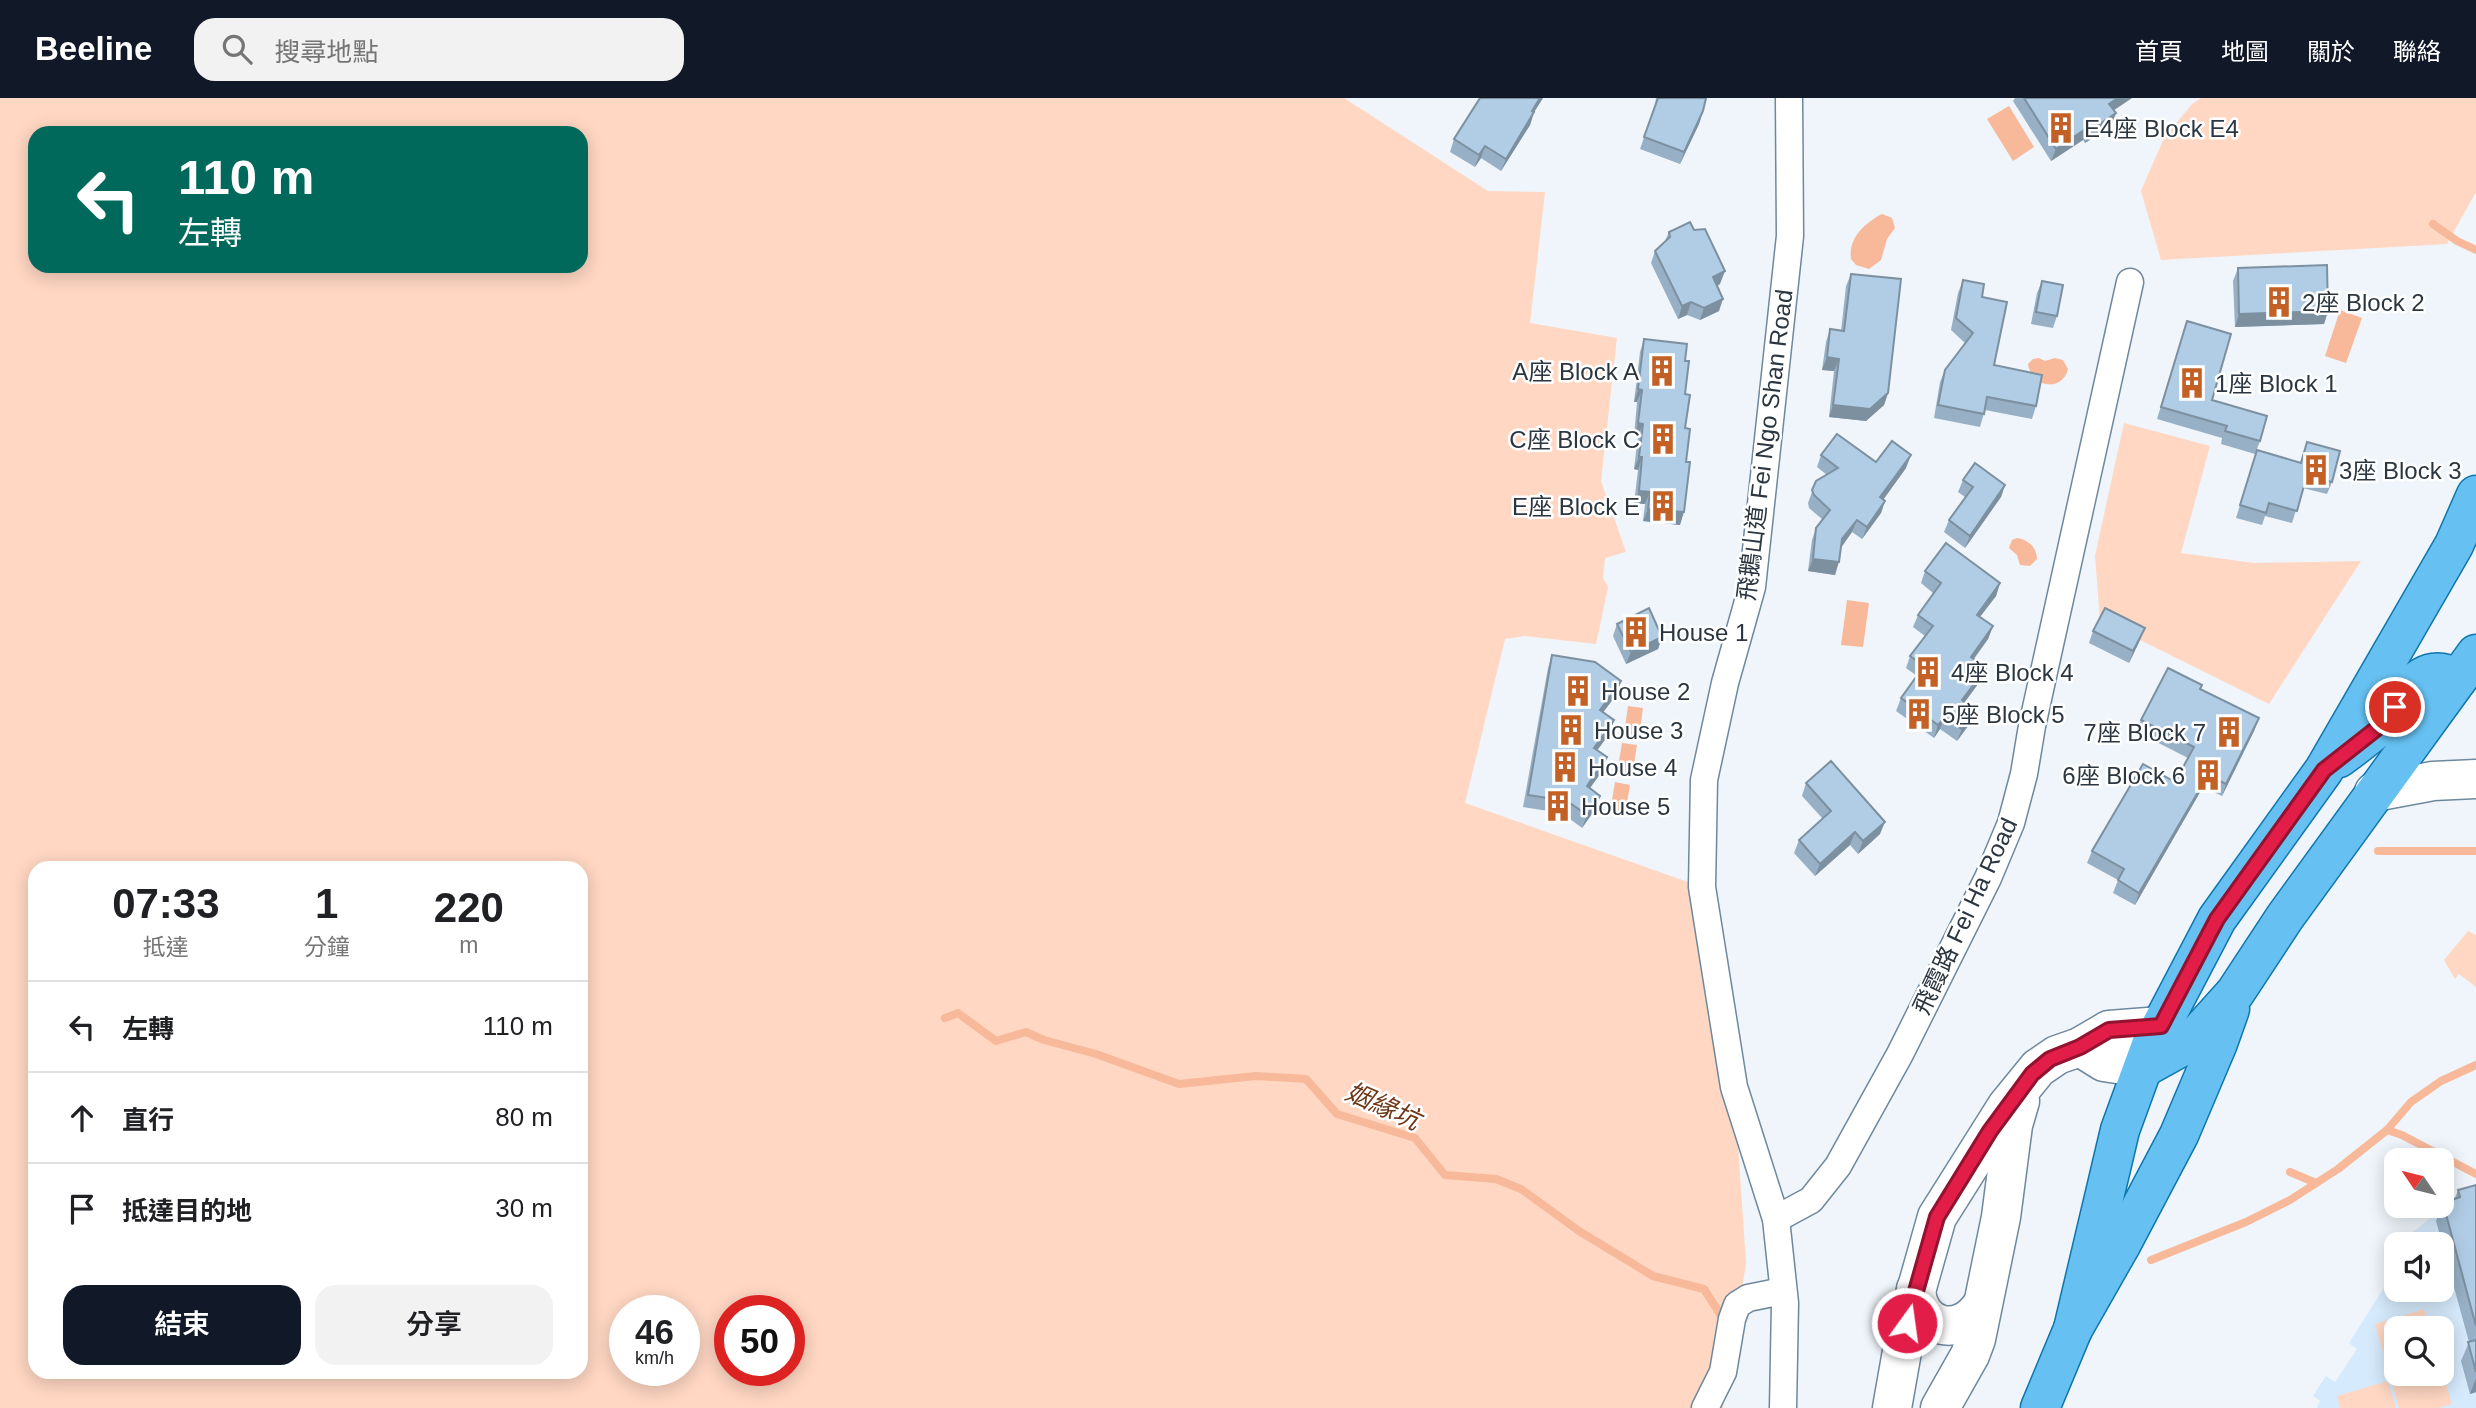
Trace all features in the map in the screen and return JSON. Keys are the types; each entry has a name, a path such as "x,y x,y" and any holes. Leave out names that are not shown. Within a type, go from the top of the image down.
{"main road":[{"path":"2073,1329 2120,1130 2161,1026 2217,919 2324,770 2455,545 2476,495"},
{"path":"2324,770 2385,722 2417,680 2446,672 2470,675"},
{"path":"2080,1047 2104,1062 2143,1068 2181,1047 2198,1034 2235,993 2285,917 2374,792 2470,675"},
{"path":"2374,792 2433,781 2476,779"},
{"path":"2040,1408 2073,1329 2122,1244 2179,1135 2218,1043 2235,993"},
{"path":"1892,1408 1916,1289 1937,1217 1990,1131 2026,1082 2050,1059 2080,1047 2109,1030 2161,1026"},
{"path":"1940,1408 1970,1356 1976,1339 2001,1217 2013,1125 2026,1082"},
{"path":"1916,1289 1922,1312 1942,1325 1962,1324 1982,1305"}],"street":[{"name":"飛鵝山道 Fei Ngo Shan Road","path":"1783,1408 1783,1291 1776,1219 1734,1087 1702,887 1703,780 1718,710 1752,586 1790,236 1789,98"},
{"name":"飛霞路 Fei Ha Road","path":"1776,1219 1811,1200 1838,1166 1900,1054 1988,878 2011,823 2024,774 2032,726 2130,282"},
{"path":"1704,1408 1723,1372 1732,1319 1737,1306 1748,1298 1783,1291"}],"shaded area":[{"path":"0,98 1344,98 1488,191 1545,192 1530,323 1617,338 1601,481 1626,552 1605,558 1603,578 1608,587 1596,644 1525,636 1505,639 1465,803 1702,887 1734,1087 1746,1263 1723,1408 0,1408"},
{"path":"2201,98 2476,98 2476,192 2447,244 2161,260 2141,191 2164,138 2192,104"},
{"path":"2009,106 2034,147 2013,161 1987,119"},
{"path":"1882,214 1892,218 1895,228 1887,239 1881,260 1869,269 1856,265 1851,259 1855,238 1864,227"},
{"path":"2340,310 2362,318 2346,363 2325,356"},
{"path":"2039,358 2045,361 2055,358 2063,360 2068,369 2065,377 2053,384 2040,382 2030,372 2028,364"},
{"path":"2124,423 2210,446 2181,553 2254,563 2361,561 2269,704 2100,620 2095,556"},
{"path":"2012,540 2025,540 2034,548 2037,559 2030,566 2020,565 2017,555 2009,548"},
{"path":"1847,600 1869,603 1863,647 1841,645"},
{"path":"1628,706 1643,708 1639,737 1624,734"},
{"path":"1622,743 1637,745 1632,776 1617,773"},
{"path":"1615,782 1630,785 1625,814 1610,812"},
{"path":"2468,931 2476,935 2476,987 2459,974 2455,979 2444,960"},
{"path":"2454,1208 2476,1225 2450,1232 2413,1232 2430,1218 2454,1218"},
{"path":"2476,1236 2476,1408 2317,1408 2320,1401 2313,1396 2326,1376 2335,1382 2357,1349 2349,1343 2384,1288 2384,1302 2454,1302 2454,1242"},
{"path":"2424,1309 2426,1316 2401,1316"},
{"path":"2384,1321 2384,1356 2375,1324"},
{"path":"2384,1382 2384,1386 2389,1386 2396,1408 2340,1408 2337,1396"},
{"path":"2393,1386 2446,1386 2452,1404 2438,1408 2399,1408"}],"building":[{"path":"1480,98 1540,98 1506,159 1485,146 1479,155 1454,139"},
{"path":"1658,98 1706,98 1703,111 1684,152 1644,137"},
{"path":"2024,98 2118,98 2109,104 2116,113 2056,149"},
{"path":"1690,222 1694,230 1705,229 1725,271 1713,277 1723,299 1704,308 1691,302 1682,306 1655,251 1670,237 1669,232"},
{"name":"2座 Block 2","path":"2327,265 2328,311 2239,314 2238,268"},
{"path":"1851,274 1901,279 1888,393 1870,409 1833,405 1839,359 1827,357 1830,329 1844,331"},
{"path":"1963,280 1984,284 1982,297 2007,302 1994,365 2042,375 2036,406 1987,397 1984,414 1938,405 1945,370 1973,333 1956,318"},
{"path":"2042,281 2063,285 2057,316 2036,312"},
{"name":"1座 Block 1","path":"2187,321 2231,334 2212,400 2267,416 2260,441 2225,431 2227,426 2161,407"},
{"path":"1644,339 1687,344 1685,361 1689,361 1685,394 1690,395 1685,428 1690,429 1686,462 1690,462 1684,512 1648,509 1650,492 1639,491 1643,424 1638,423 1642,390 1638,389"},
{"path":"1837,434 1876,462 1892,441 1911,455 1880,497 1885,501 1867,527 1857,520 1842,539 1839,562 1813,559 1816,528 1830,510 1812,490 1816,481 1838,468 1821,455"},
{"path":"2307,442 2340,451 2332,482 2307,475 2297,511 2269,503 2266,513 2240,505 2257,450 2301,463"},
{"path":"1975,463 2005,485 1970,536 1949,520 1973,487 1963,480"},
{"path":"1946,543 2000,583 1977,615 1993,626 1971,657 1986,668 1962,700 1976,710 1962,729 1945,717 1938,725 1901,698 1924,666 1910,656 1933,626 1918,615 1941,583 1925,571"},
{"path":"1649,608 1662,637 1631,652 1617,624"},
{"path":"2105,608 2145,628 2133,651 2093,631"},
{"path":"1552,655 1595,662 1621,681 1600,710 1614,720 1594,748 1607,757 1587,786 1600,796 1587,815 1567,801 1528,795"},
{"path":"2168,668 2202,685 2200,689 2259,718 2226,784 2208,775 2139,893 2118,880 2124,869 2092,851 2143,764 2175,782 2194,747 2141,720"},
{"path":"1831,761 1885,822 1863,841 1855,832 1820,864 1799,840 1831,811 1806,783"},
{"path":"2476,1185 2476,1326 2454,1244 2454,1232 2451,1232 2447,1218 2454,1218 2454,1199 2460,1197 2458,1190"},
{"path":"2476,1340 2476,1372 2468,1342"}],"waterway":[{"path":"2433,224 2457,241 2476,250"},
{"path":"2378,851 2476,851"},
{"name":"姻緣坑","path":"945,1018 958,1013 996,1041 1026,1032 1179,1084 1256,1076 1306,1079 1337,1114 1415,1138 1445,1175 1496,1179 1521,1189 1579,1231 1653,1276 1704,1289 1725,1322"},
{"path":"2151,1260 2246,1222 2290,1200 2338,1169 2387,1130 2411,1102 2441,1081 2476,1065"},
{"path":"2387,1130 2402,1135 2476,1174"},
{"path":"2290,1172 2316,1183"}],"place":[{"name":"E4座 Block E4","path":"2061,128"},
{"name":"2座 Block 2","path":"2279,302"},
{"name":"A座 Block A","path":"1662,371"},
{"name":"1座 Block 1","path":"2192,383"},
{"name":"C座 Block C","path":"1663,439"},
{"name":"3座 Block 3","path":"2316,470"},
{"name":"E座 Block E","path":"1663,506"},
{"name":"House 1","path":"1636,632"},
{"name":"4座 Block 4","path":"1928,672"},
{"name":"House 2","path":"1578,691"},
{"name":"5座 Block 5","path":"1919,714"},
{"name":"House 3","path":"1571,730"},
{"name":"7座 Block 7","path":"2229,732"},
{"name":"House 4","path":"1565,767"},
{"name":"6座 Block 6","path":"2208,775"},
{"name":"House 5","path":"1558,806"}],"route":[{"path":"1907,1323 1937,1217 1990,1131 2032,1074 2050,1059 2080,1047 2109,1030 2161,1026 2217,919 2324,770 2385,722 2395,707"}]}
